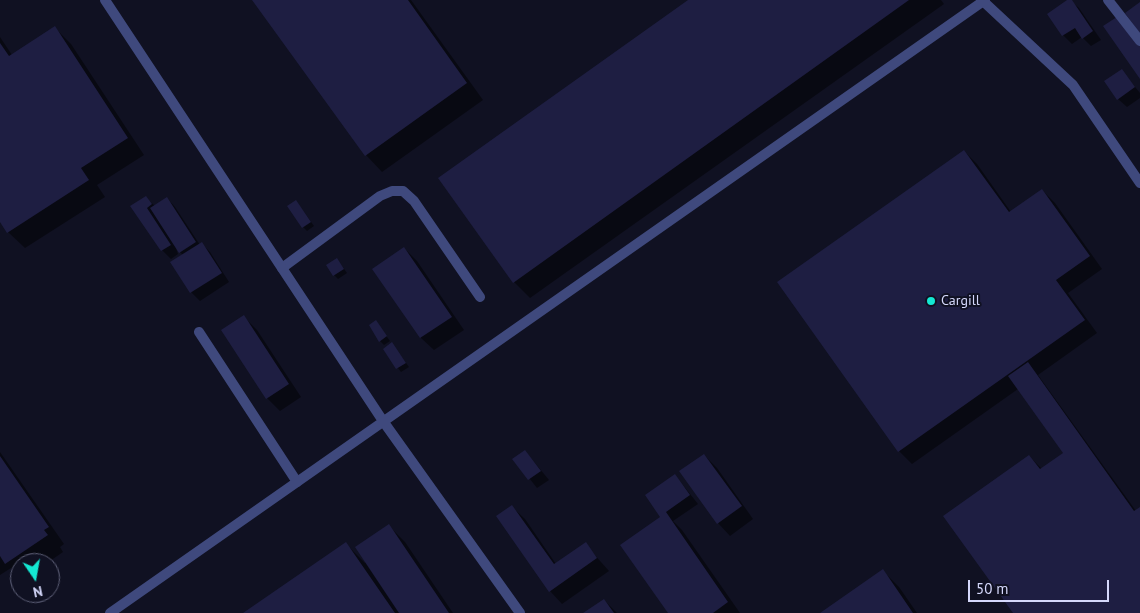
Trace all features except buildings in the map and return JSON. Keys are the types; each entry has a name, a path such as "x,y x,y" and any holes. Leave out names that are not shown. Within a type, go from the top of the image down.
{"street":[{"path":"105,0 383,421 520,613"},
{"path":"1108,0 1140,41"},
{"path":"110,613 984,1 1073,85 1140,183"},
{"path":"282,268 380,196 392,191 403,192 414,201 480,297"},
{"path":"199,332 297,482"}],"place":[{"name":"Cargill","path":"931,301"}]}
